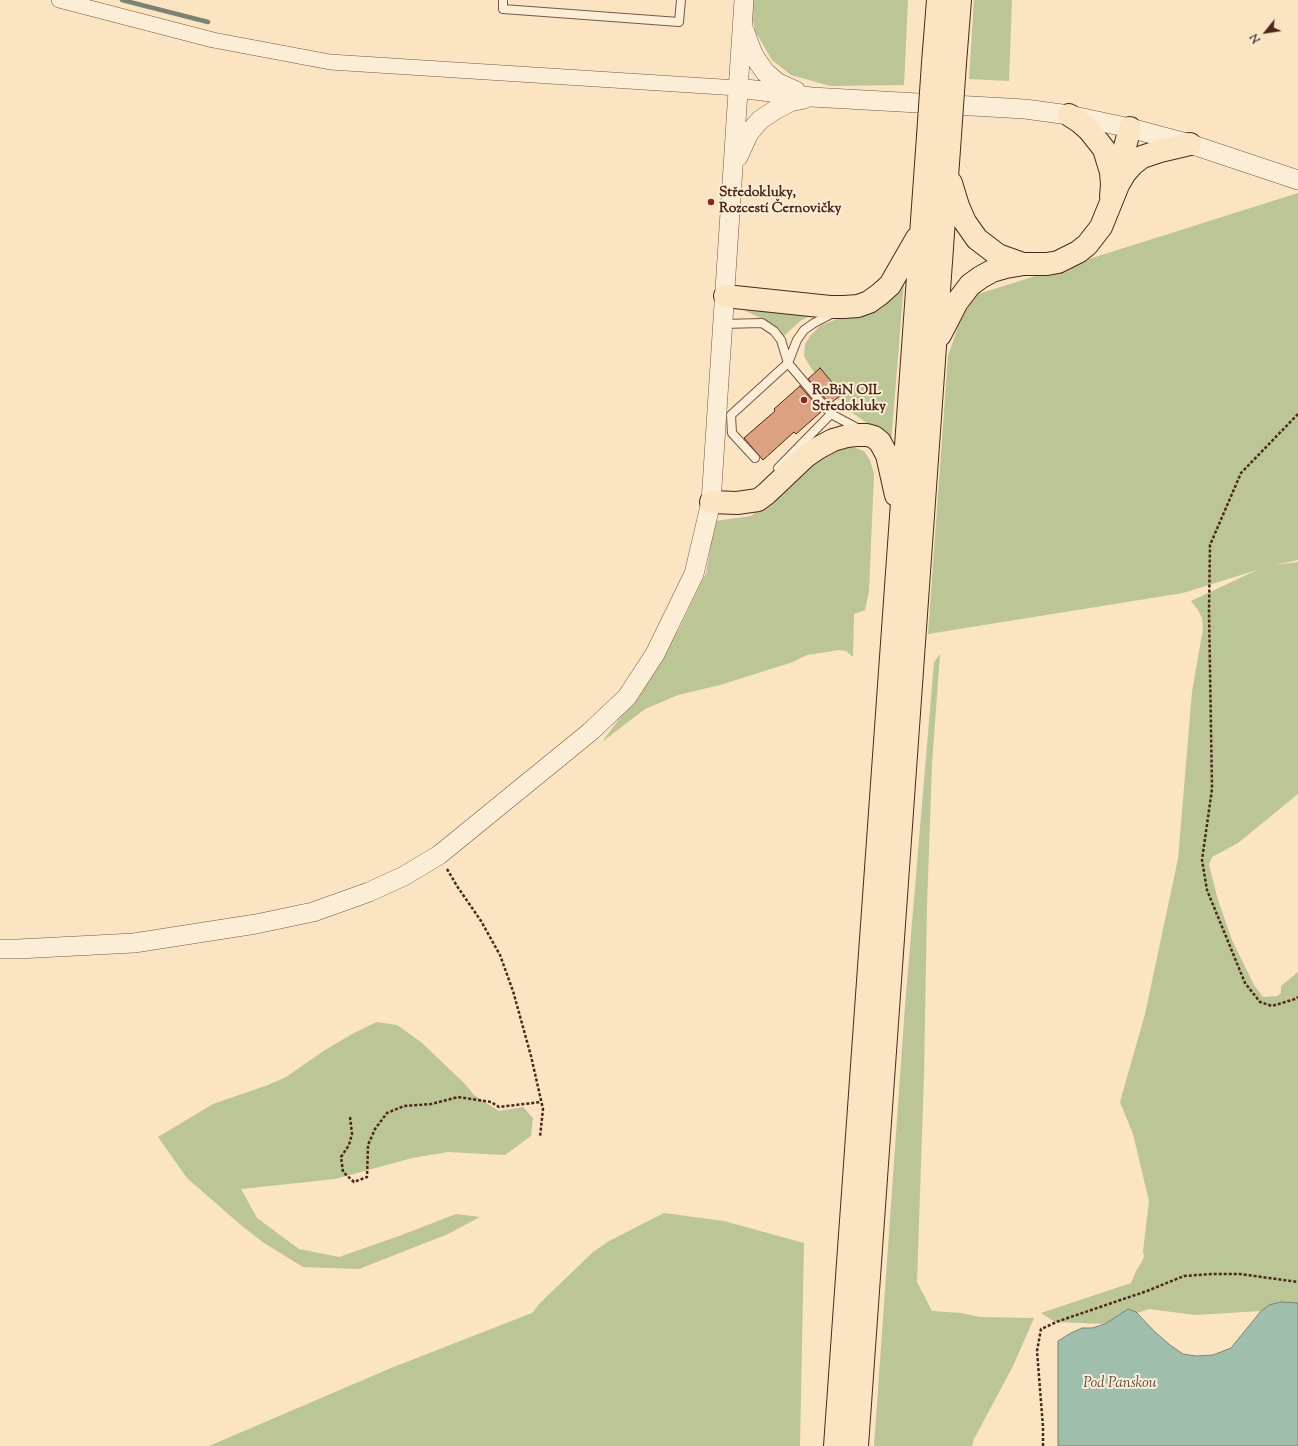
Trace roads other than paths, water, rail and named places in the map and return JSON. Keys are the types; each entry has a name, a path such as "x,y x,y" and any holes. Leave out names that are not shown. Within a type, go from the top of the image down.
{"highway":[{"path":"835,1446 938,0"},
{"path":"857,1446 960,0"},
{"path":"1069,115 1089,130 1104,149 1112,178 1112,195 1109,207"},
{"path":"1109,207 1130,128"},
{"path":"935,343 957,302 970,285 992,271 1024,264 1047,264 1068,258 1078,252 1090,241 1101,227 1118,186 1125,173 1133,164 1142,157 1190,144"},
{"path":"948,173 958,206 965,222 977,239 998,255 1024,264"},
{"path":"725,296 844,307 858,306 869,302 890,285 921,230"},
{"path":"711,502 737,503 758,500 805,457 818,448 833,440 847,436 867,435 874,437 880,442 887,455 901,515"}],"street":[{"path":"59,0 214,40 330,62 738,88 811,97 1025,109 1069,115 1130,128 1190,144 1298,180"},
{"path":"0,949 134,944 263,923 313,912 369,892 404,876 439,855 590,732 627,697 655,654 694,574 711,502 744,0"},
{"path":"743,21 748,41 754,56 765,72 778,83 811,97"},
{"path":"733,171 740,150 749,132 760,120 790,102 811,97"}],"lane":[{"path":"503,0 503,9 679,22 681,0"},
{"path":"755,458 732,433 731,415 788,363 797,340 804,330 844,307"},
{"path":"723,324 762,323 774,331 781,340 788,363 831,414 858,428 867,435"},
{"path":"772,474 831,414"},
{"path":"737,503 756,491"}],"water":[{"name":"Pod Panskou","path":"1281,1302 1298,1303 1298,1446 1058,1446 1058,1341 1082,1328 1092,1328 1105,1324 1128,1309 1136,1312 1155,1332 1183,1354 1196,1356 1213,1355 1231,1348 1261,1311 1269,1305"}],"waterway":[{"path":"122,0 208,22"}],"place":[{"name":"Středokluky, Rozcestí Černovičky","path":"711,202"},
{"name":"RoBiN OIL Středokluky","path":"804,400"}]}
